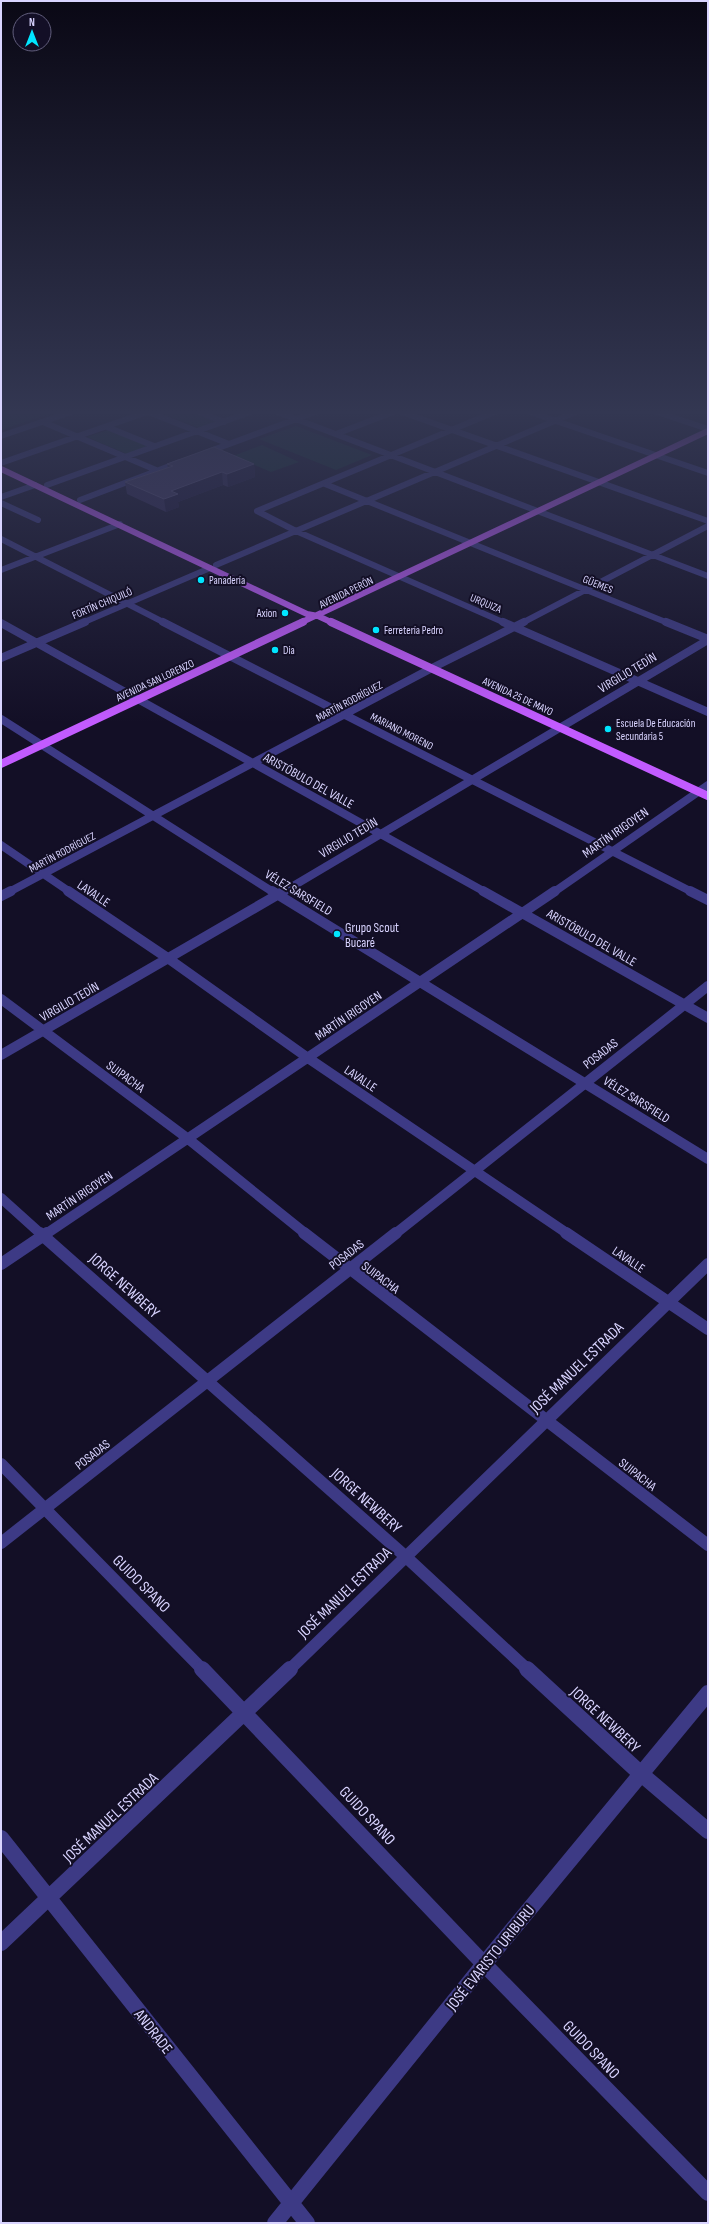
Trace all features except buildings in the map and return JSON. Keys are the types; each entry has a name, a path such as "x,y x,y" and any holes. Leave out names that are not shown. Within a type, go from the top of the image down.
{"main road":[{"name":"AVENIDA 25 DE MAYO","path":"104,515 213,566 314,611 318,616 708,796"},
{"name":"AVENIDA 25 DE MAYO","path":"107,515 122,523"},
{"name":"AVENIDA PERÓN","path":"318,616 530,515"},
{"name":"AVENIDA SAN LORENZO","path":"1,764 318,616"}],"street":[{"path":"27,515 38,520"},
{"name":"URQUIZA","path":"262,515 296,532 516,626 637,682 708,712"},
{"name":"FORTÍN CHIQUILÓ","path":"1,658 213,566 336,515"},
{"name":"GÜEMES","path":"401,515 708,639"},
{"path":"544,515 708,576"},
{"path":"691,515 708,521"},
{"path":"1,570 122,523"},
{"name":"MARTÍN RODRÍGUEZ","path":"1,896 44,875 154,815 254,764 432,668 587,590 708,526"},
{"name":"MARIANO MORENO","path":"1,539 37,556 708,900"},
{"name":"ARISTÓBULO DEL VALLE","path":"1,623 523,913 708,1018"},
{"name":"VIRGILIO TEDÍN","path":"1,1055 168,959 561,728 708,639"},
{"name":"VÉLEZ SARSFIELD","path":"1,720 154,815 277,894 421,981 708,1159"},
{"name":"MARTÍN IRIGOYEN","path":"1,1264 523,913 708,785"},
{"name":"LAVALLE","path":"1,845 168,959 308,1058 708,1329"},
{"name":"POSADAS","path":"1,1543 708,986"},
{"name":"SUIPACHA","path":"1,999 187,1138 349,1269 708,1545"},
{"name":"JORGE NEWBERY","path":"1,1198 405,1556 640,1773 708,1831"},
{"name":"JOSÉ MANUEL ESTRADA","path":"1,1943 245,1712 668,1301 708,1264"},
{"name":"GUIDO SPANO","path":"1,1464 245,1712 484,1964 708,2193"},
{"name":"JOSÉ EVARISTO URIBURU","path":"275,2223 640,1773 708,1693"},
{"name":"ANDRADE","path":"1,1838 306,2223"}],"place":[{"name":"Panadería","path":"201,580"},
{"name":"Axion","path":"285,613"},
{"name":"Ferretería Pedro","path":"376,630"},
{"name":"Dia","path":"275,650"},
{"name":"Escuela De Educación Secundaria 5","path":"608,729"},
{"name":"Grupo Scout Bucaré","path":"337,934"}]}
